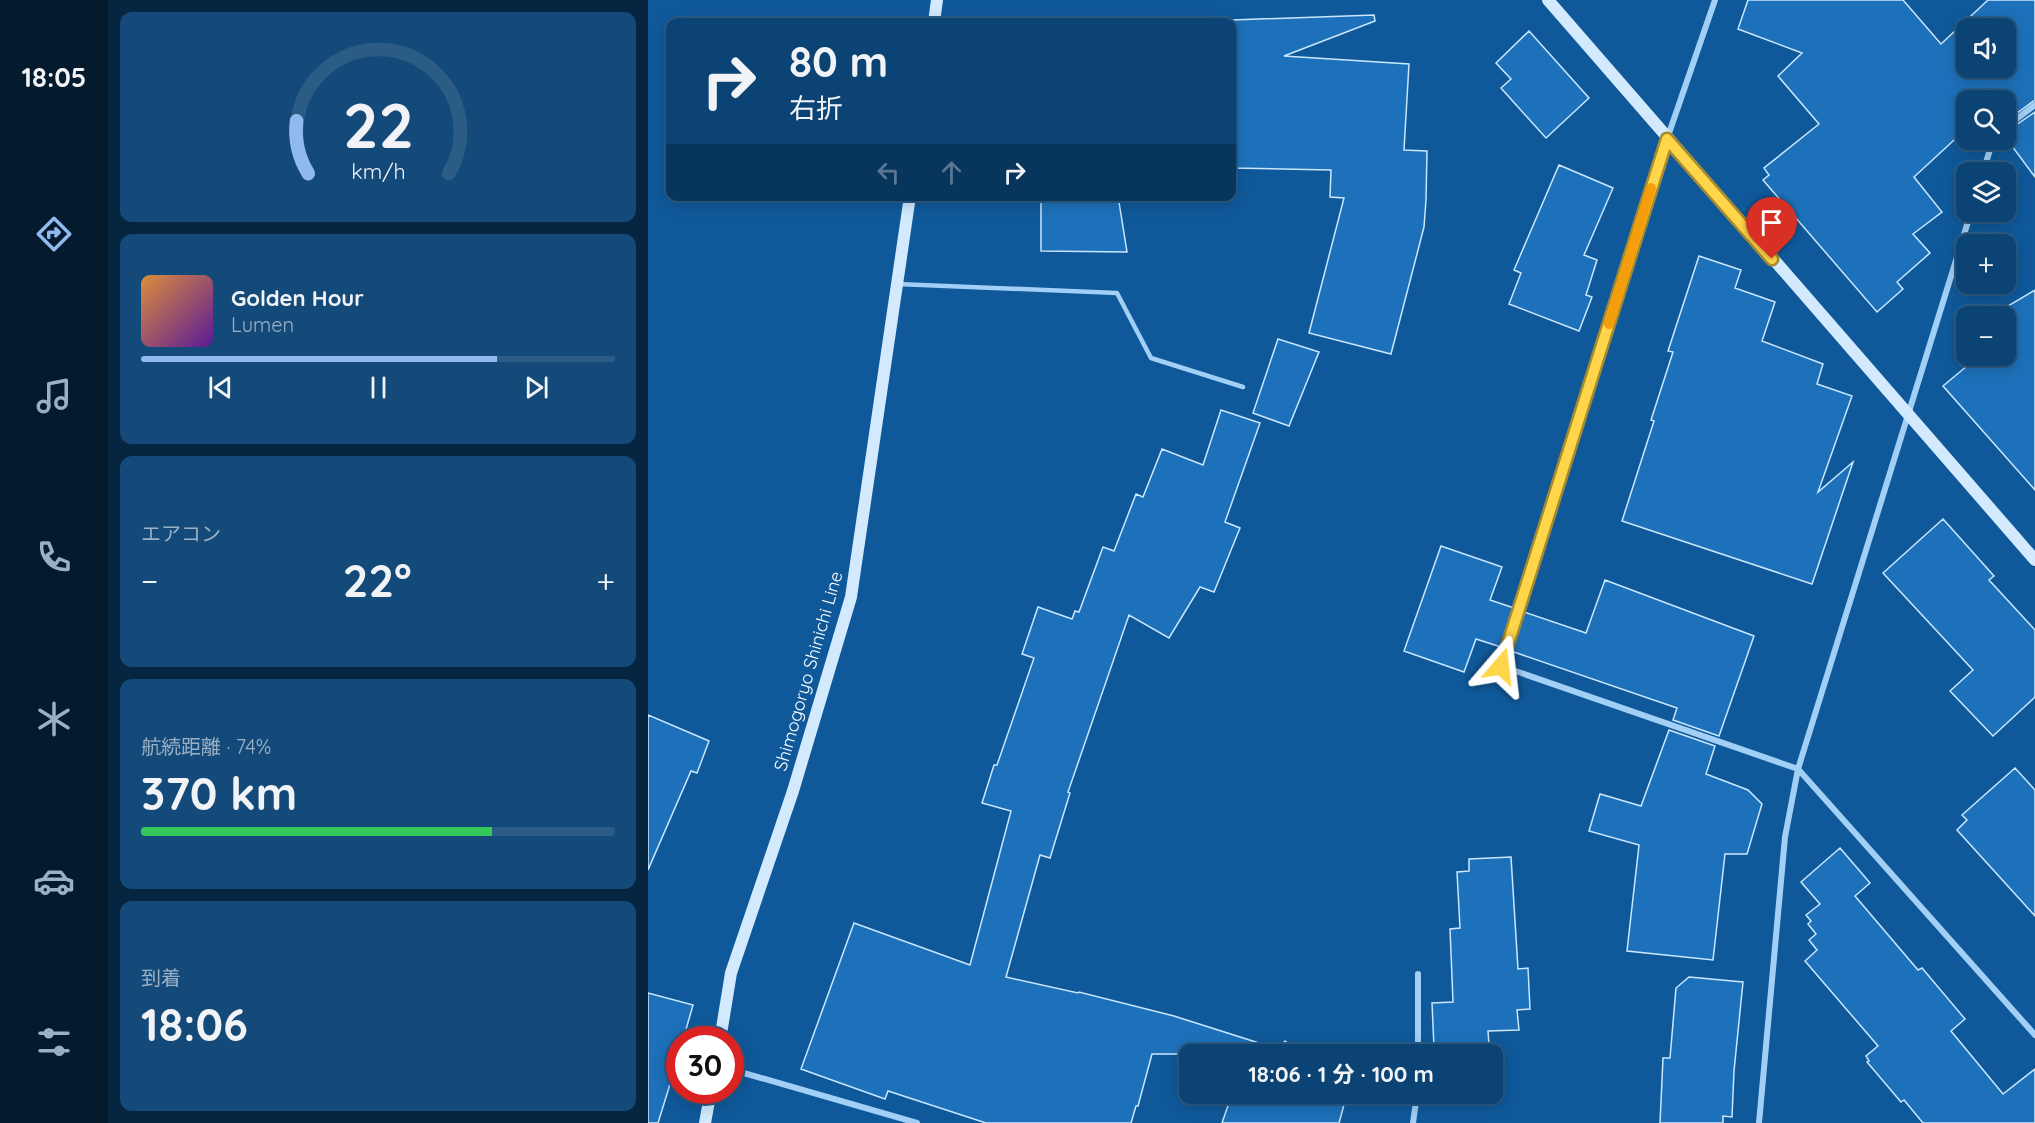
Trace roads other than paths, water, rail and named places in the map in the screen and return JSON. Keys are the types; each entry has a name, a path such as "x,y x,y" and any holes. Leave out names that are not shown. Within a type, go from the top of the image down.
{"main road":[{"path":"935,18 937,0"},
{"path":"1548,0 2035,560"},
{"name":"Shimogoryo Shinichi Line","path":"722,1026 731,973 793,791 851,597 909,201"},
{"path":"705,1123 708,1104"}],"street":[{"path":"1715,0 1667,139 1501,666 1798,769 2035,1035"},
{"path":"2016,119 2035,105"},
{"path":"1760,1123 1785,837 1798,769 1968,222"},
{"path":"1418,974 1418,1044"},
{"path":"744,1073 917,1123"},
{"path":"1413,1123 1416,1104"}],"lane":[{"path":"897,284 1117,294 1151,358 1243,387"}]}
